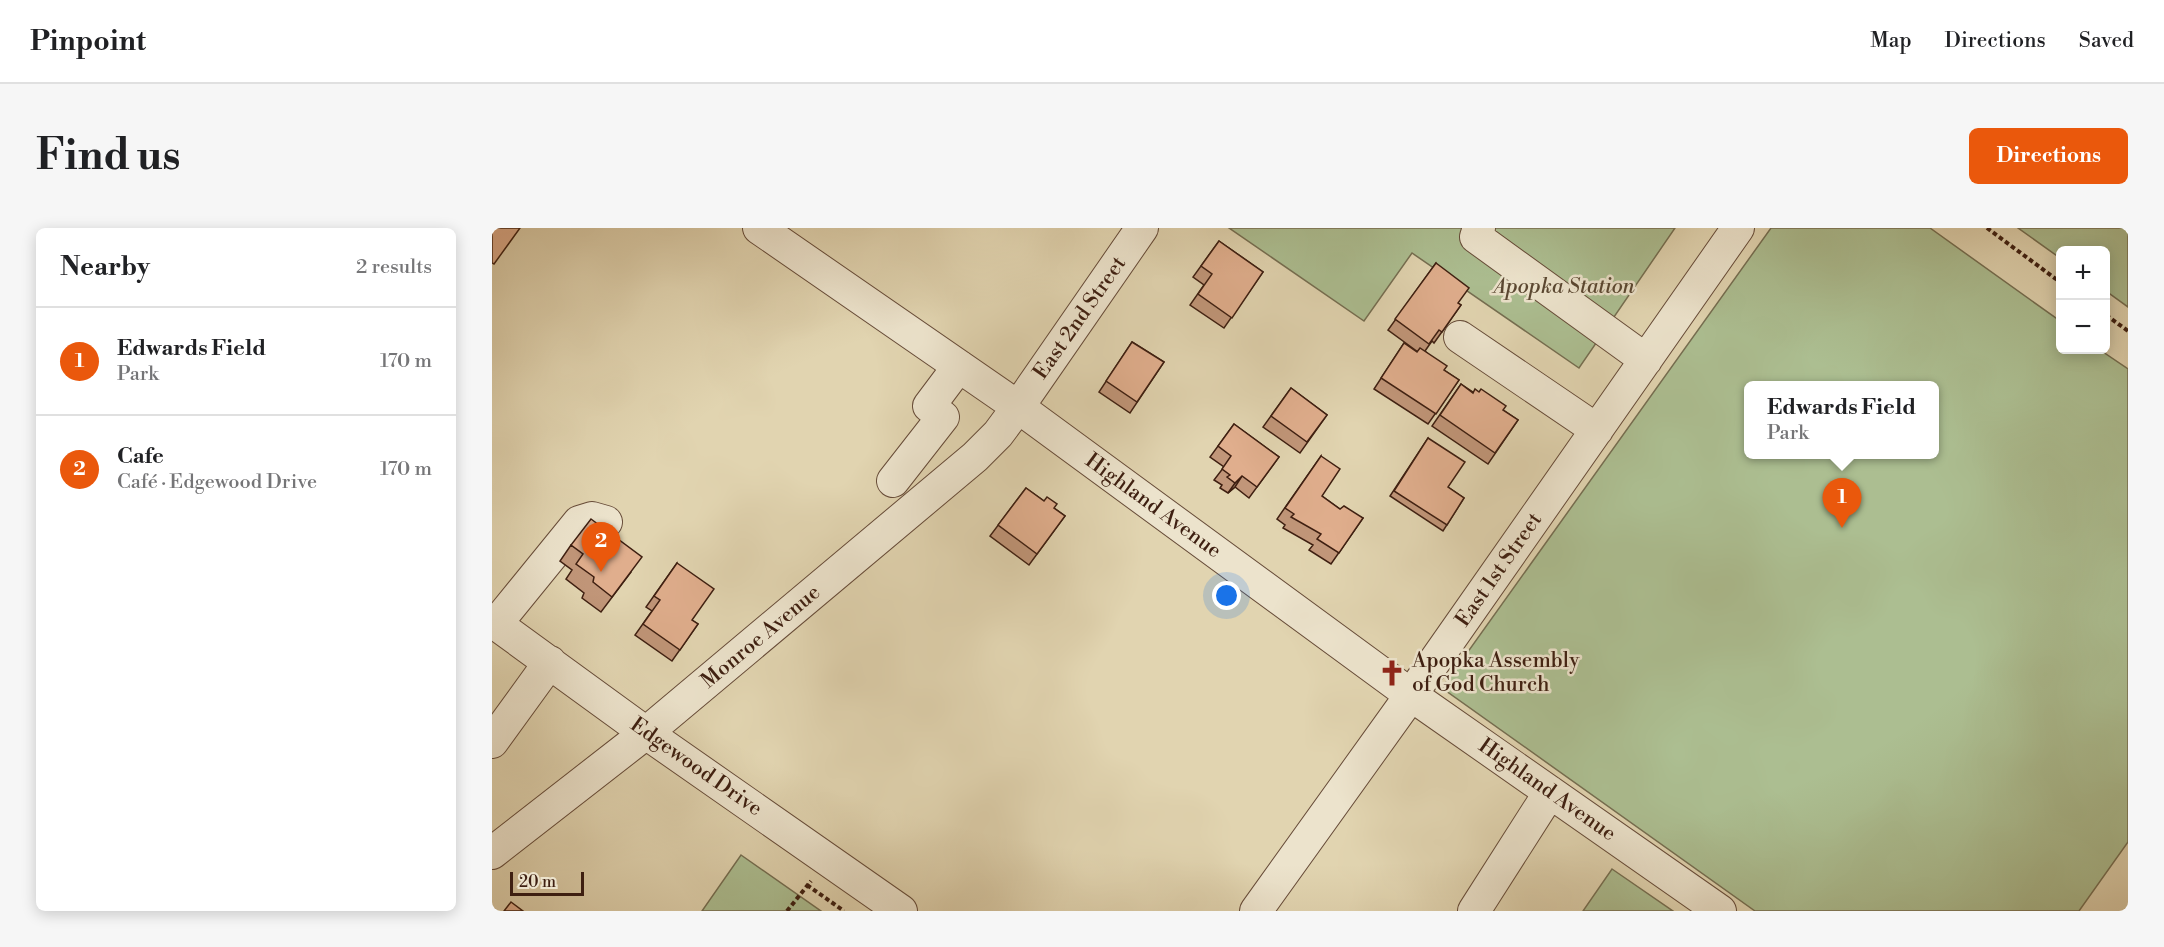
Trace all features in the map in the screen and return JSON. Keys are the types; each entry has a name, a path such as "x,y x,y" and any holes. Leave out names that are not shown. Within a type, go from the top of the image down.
{"street":[{"name":"Highland Avenue","path":"759,228 1018,407 1411,695 1720,911"},
{"name":"East 2nd Street","path":"1018,407 1142,228"},
{"path":"1479,228 1476,237 1646,360"},
{"name":"East 1st Street","path":"1256,911 1411,695 1738,228"},
{"path":"1460,337 1597,430"},
{"path":"893,480 943,417 929,406 959,366"},
{"name":"Monroe Avenue","path":"492,852 646,733 975,457 998,434 1018,407"},
{"path":"494,622 579,522 592,518 606,522"},
{"name":"Edgewood Drive","path":"494,622 646,733 902,911"},
{"path":"496,727 550,662"},
{"path":"1474,911 1550,792"}],"path":[{"path":"1990,229 2056,278"},
{"path":"2110,318 2128,331"},
{"path":"787,911 828,859"},
{"path":"807,885 844,911"}],"green space":[{"name":"Apopka Station","path":"1229,228 1675,228 1579,368 1412,253 1364,321"},
{"path":"1771,228 1930,228 2056,318 2056,354 2106,354 2128,369 2128,842 2079,911 1755,911 1442,688"},
{"path":"2018,228 2128,228 2128,307 2110,294 2110,246 2056,246 2056,255"},
{"path":"741,855 821,911 702,911"},
{"path":"1612,869 1673,911 1583,911"}],"building":[{"path":"492,228 520,228 494,264 492,263"},
{"path":"1219,241 1263,272 1232,318 1198,294 1212,274 1201,266"},
{"path":"1436,263 1469,288 1458,303 1461,305 1442,332 1439,330 1429,344 1395,319"},
{"path":"1132,342 1164,362 1137,402 1106,381"},
{"path":"1404,343 1417,352 1420,348 1447,366 1444,370 1459,380 1436,414 1381,378"},
{"path":"1461,384 1473,393 1475,389 1479,392 1481,389 1506,406 1503,410 1518,420 1495,453 1440,415"},
{"path":"1291,388 1327,415 1307,442 1271,416"},
{"path":"1234,424 1279,457 1257,487 1242,476 1235,483 1222,469 1231,456 1218,446"},
{"path":"1428,438 1465,462 1448,487 1464,498 1447,525 1394,491"},
{"path":"1321,456 1340,469 1322,496 1340,509 1344,506 1363,518 1339,553 1317,539 1321,534 1291,517 1294,514 1285,508"},
{"path":"1026,488 1044,501 1047,497 1057,504 1054,508 1065,516 1037,554 998,525"},
{"path":"591,519 642,557 612,597 593,582 594,577 576,564 583,554 571,545"},
{"path":"677,563 714,589 692,620 698,624 680,650 643,624 660,600 654,596"},
{"path":"511,902 523,911 504,911"}],"place":[{"name":"Edwards Field","path":"1842,528"},
{"name":"Cafe","path":"601,572"},
{"name":"Apopka Assembly of God Church","path":"1392,673"}]}
